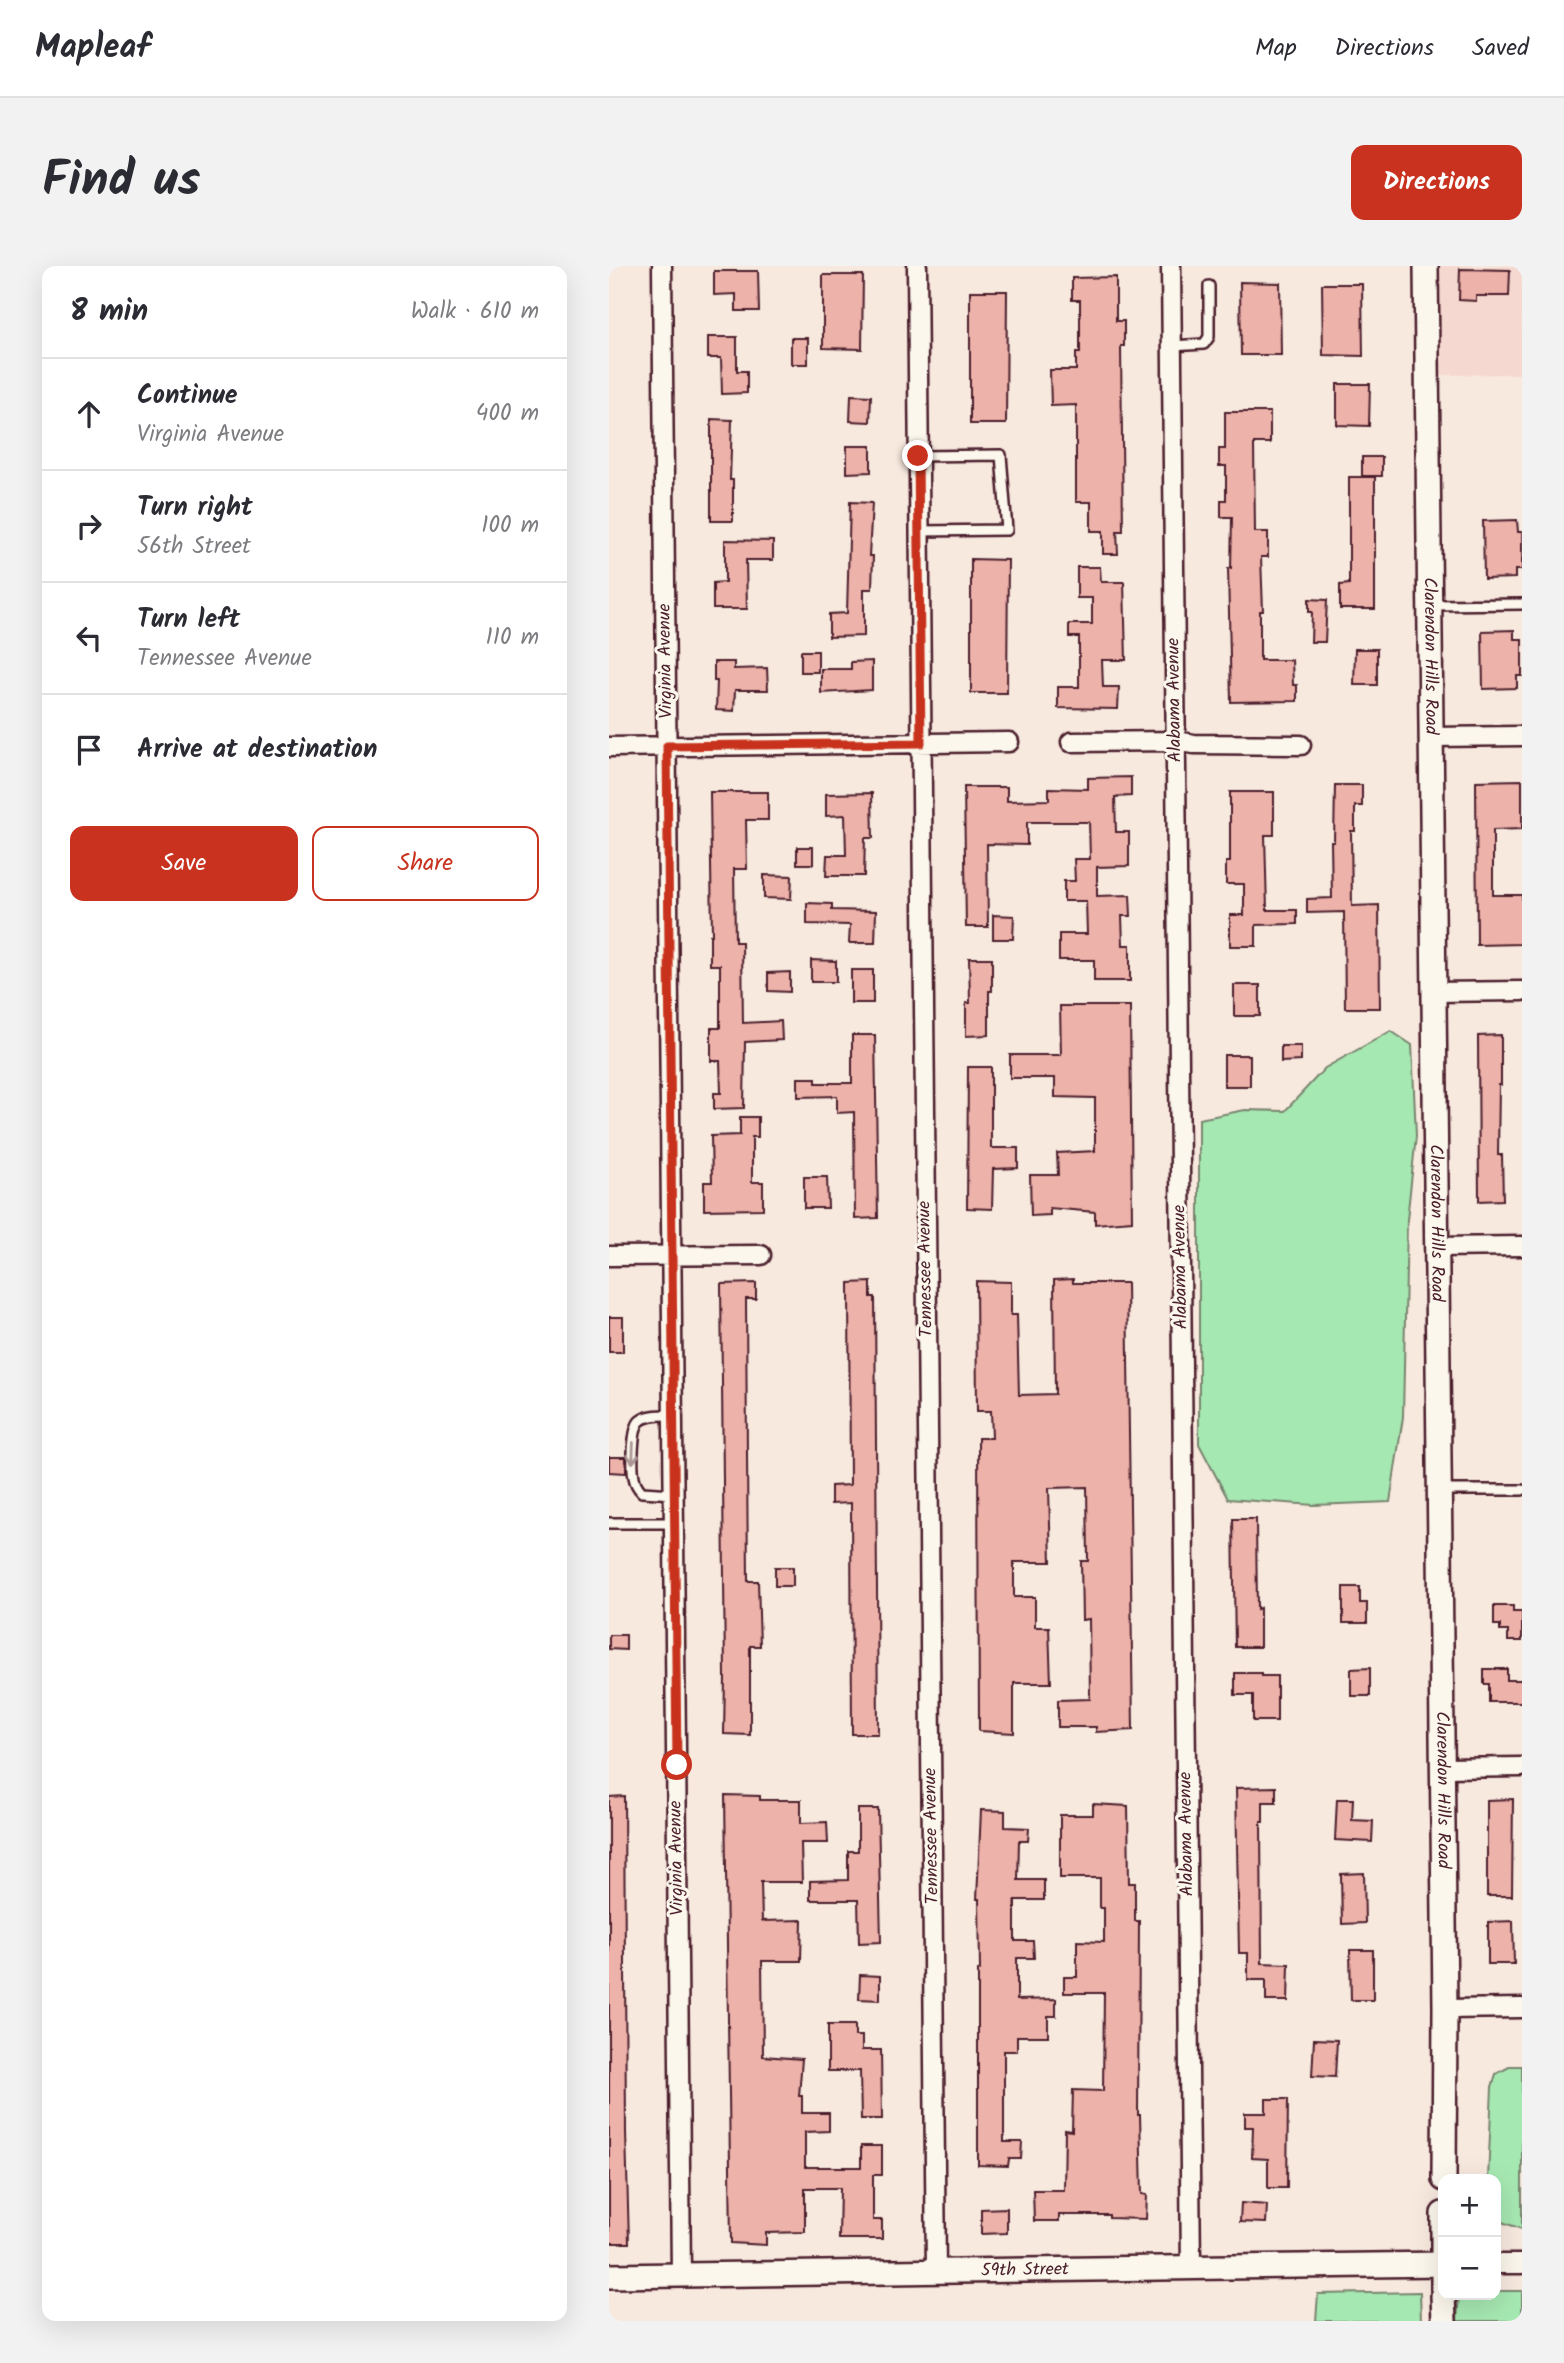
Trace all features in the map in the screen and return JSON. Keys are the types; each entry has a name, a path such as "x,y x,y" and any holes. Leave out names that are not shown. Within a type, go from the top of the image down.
{"street":[{"name":"Virginia Avenue","path":"662,266 681,2275"},
{"name":"Tennessee Avenue","path":"917,266 936,2272"},
{"name":"Alabama Avenue","path":"1171,266 1191,2269"},
{"name":"Clarendon Hills Road","path":"1426,266 1445,2009 1444,2174"},
{"path":"1431,737 1522,736"},
{"path":"1071,742 1176,741 1194,744 1301,745"},
{"path":"609,747 1009,742"},
{"path":"1433,992 1522,991"},
{"path":"1436,1247 1522,1246"},
{"path":"609,1256 761,1255"},
{"path":"1442,1768 1522,1767"},
{"path":"1445,2009 1522,2008"},
{"name":"59th Street","path":"609,2276 1438,2264"},
{"path":"1501,2264 1522,2264"},
{"path":"1443,2300 1444,2321"}],"lane":[{"path":"1172,346 1204,344 1209,337 1209,286"},
{"path":"918,456 1001,455 1007,530 919,531"},
{"path":"1429,605 1522,604"},
{"path":"673,1415 649,1417 641,1420 635,1427 633,1471 636,1486 642,1492 674,1494"},
{"path":"1439,1490 1522,1490"},
{"path":"609,1523 674,1522"}],"shaded area":[{"path":"1438,266 1522,266 1522,374 1439,375"}],"green space":[{"path":"1391,1031 1412,1045 1416,1136 1407,1220 1403,1417 1390,1502 1314,1505 1228,1499 1199,1444 1199,1119 1245,1110 1285,1111 1325,1068"},
{"path":"1511,2066 1522,2066 1522,2229 1501,2222 1501,2174 1488,2174 1492,2087 1496,2074"},
{"path":"1501,2291 1522,2291 1522,2321 1457,2321 1459,2300 1501,2300"},
{"path":"1420,2292 1421,2321 1316,2321 1318,2294"}],"building":[{"path":"1460,269 1510,270 1509,296 1476,296 1476,301 1459,300"},
{"path":"714,271 758,271 759,311 736,311 736,294 714,295"},
{"path":"823,275 863,275 862,349 823,348"},
{"path":"1116,277 1116,321 1124,321 1124,346 1121,346 1123,531 1117,531 1118,554 1103,554 1103,531 1091,531 1091,502 1076,502 1076,405 1051,406 1050,370 1076,370 1076,353 1080,353 1080,300 1072,300 1072,278"},
{"path":"1240,282 1280,283 1281,355 1241,355"},
{"path":"1322,284 1362,284 1363,356 1323,355"},
{"path":"970,291 1007,291 1006,424 970,424"},
{"path":"708,337 737,337 737,371 747,371 747,393 722,394 721,358 708,358"},
{"path":"791,338 808,338 808,364 791,364"},
{"path":"1337,384 1370,384 1369,426 1337,425"},
{"path":"851,395 871,396 870,422 850,421"},
{"path":"1225,412 1270,412 1270,443 1254,443 1255,532 1268,532 1268,557 1261,557 1263,611 1260,611 1260,660 1292,660 1297,701 1231,702 1228,568 1231,568 1232,517 1221,517 1221,500 1226,500 1226,466 1219,466 1219,449 1225,449"},
{"path":"711,419 732,420 730,480 733,480 733,521 711,521"},
{"path":"847,446 871,446 871,472 847,473"},
{"path":"1362,457 1382,457 1382,476 1362,476"},
{"path":"1349,477 1375,477 1375,609 1340,609 1340,585 1349,584"},
{"path":"850,502 872,503 869,556 873,556 872,589 864,589 864,636 829,637 829,614 847,613"},
{"path":"1517,520 1518,532 1522,532 1522,570 1515,570 1515,578 1484,579 1483,521"},
{"path":"725,540 773,541 773,560 746,560 747,609 713,609 713,583 725,582"},
{"path":"971,559 1008,560 1007,693 971,693"},
{"path":"1077,567 1100,567 1101,582 1124,582 1126,660 1102,660 1103,687 1119,687 1118,709 1058,708 1058,687 1079,687 1079,637 1069,637 1069,624 1092,624 1092,598 1077,598"},
{"path":"1309,599 1327,600 1325,642 1311,642 1312,612 1309,612"},
{"path":"1514,630 1514,639 1522,639 1522,676 1517,676 1517,688 1483,689 1482,631"},
{"path":"1355,649 1377,649 1377,685 1354,685"},
{"path":"801,651 818,651 818,672 801,672"},
{"path":"872,661 872,690 821,693 821,669 851,669 851,662"},
{"path":"714,662 734,662 734,669 767,668 768,690 735,690 734,711 716,710 717,681 714,681"},
{"path":"1131,777 1131,796 1115,797 1116,832 1129,832 1129,866 1097,867 1097,896 1130,895 1131,916 1122,916 1123,945 1130,945 1130,981 1094,981 1094,960 1059,960 1059,934 1087,934 1086,901 1064,901 1064,881 1075,881 1074,859 1090,859 1089,822 1027,822 1027,845 987,844 988,927 966,927 964,787 1007,787 1007,801 1049,800 1049,788 1088,789 1088,778"},
{"path":"1522,780 1522,829 1493,830 1493,895 1522,895 1522,944 1477,945 1476,781"},
{"path":"1335,785 1362,785 1362,806 1355,806 1355,831 1351,831 1352,906 1379,905 1380,1008 1345,1008 1344,912 1307,913 1307,899 1332,898 1331,842 1334,842"},
{"path":"710,792 768,792 768,820 746,820 747,869 734,869 735,942 742,942 743,1023 781,1021 782,1040 745,1042 744,1108 714,1109 714,1093 721,1093 720,1061 711,1061 711,1028 720,1028 720,965 710,965"},
{"path":"1230,792 1274,792 1274,835 1265,835 1267,910 1297,910 1297,924 1256,925 1256,946 1230,946 1230,915 1244,915 1244,884 1226,884 1226,862 1230,862"},
{"path":"872,793 873,838 865,838 864,876 826,876 827,855 846,855 845,815 826,816 826,794"},
{"path":"797,847 813,847 813,864 797,864"},
{"path":"764,875 792,876 791,899 764,898"},
{"path":"807,903 832,904 832,910 876,911 875,943 849,943 850,925 807,924"},
{"path":"993,915 1014,916 1013,939 993,939"},
{"path":"969,958 992,958 989,1035 966,1036 966,1003 970,1003"},
{"path":"811,960 836,961 836,982 811,982"},
{"path":"851,970 873,970 873,1003 851,1003"},
{"path":"790,972 790,992 768,991 768,973"},
{"path":"1234,985 1260,985 1260,1016 1234,1016"},
{"path":"1060,1006 1130,1006 1132,1221 1095,1224 1095,1212 1050,1208 1050,1215 1031,1216 1030,1175 1058,1175 1057,1153 1095,1151 1095,1098 1055,1097 1055,1078 1010,1078 1010,1055 1061,1055"},
{"path":"852,1035 875,1035 878,1218 855,1219 854,1112 837,1113 837,1096 798,1097 798,1078 816,1078 816,1083 852,1083"},
{"path":"1501,1035 1498,1155 1502,1155 1503,1200 1479,1201 1478,1036"},
{"path":"1281,1046 1301,1046 1301,1061 1281,1062"},
{"path":"1224,1055 1250,1055 1250,1086 1224,1086"},
{"path":"968,1067 991,1067 991,1148 1018,1148 1018,1168 993,1169 992,1209 967,1208"},
{"path":"740,1117 758,1117 758,1137 752,1137 752,1182 763,1182 763,1209 704,1210 704,1182 712,1182 711,1136 740,1135"},
{"path":"804,1177 827,1177 828,1208 804,1208"},
{"path":"1073,1279 1073,1283 1127,1283 1133,1730 1096,1732 1096,1727 1058,1727 1058,1700 1090,1699 1089,1619 1082,1620 1081,1561 1088,1561 1087,1487 1049,1488 1051,1562 1014,1562 1014,1597 1035,1597 1035,1627 1049,1627 1051,1683 1014,1683 1014,1733 979,1731 978,1438 992,1438 991,1411 977,1411 976,1281 1011,1282 1011,1315 1017,1315 1019,1395 1055,1394 1054,1280"},
{"path":"871,1282 871,1297 875,1297 878,1734 852,1734 851,1503 831,1504 831,1486 850,1485 849,1283"},
{"path":"756,1283 756,1299 746,1299 748,1581 758,1581 760,1646 750,1646 750,1735 724,1734 721,1284"},
{"path":"609,1317 623,1317 623,1352 609,1352"},
{"path":"609,1457 626,1457 626,1473 609,1472"},
{"path":"1233,1519 1256,1519 1260,1647 1235,1647"},
{"path":"775,1567 793,1567 793,1586 775,1586"},
{"path":"1343,1587 1360,1587 1360,1603 1367,1603 1367,1623 1343,1623"},
{"path":"1494,1606 1513,1606 1513,1612 1522,1612 1522,1641 1508,1641 1508,1631 1500,1631 1500,1625 1494,1625"},
{"path":"609,1635 626,1635 626,1650 609,1649"},
{"path":"1370,1668 1370,1696 1351,1696 1351,1669"},
{"path":"1484,1669 1507,1669 1507,1680 1522,1680 1522,1702 1489,1702 1489,1684 1484,1684"},
{"path":"1235,1673 1277,1676 1277,1721 1253,1721 1253,1695 1235,1695"},
{"path":"1276,1787 1276,1802 1263,1802 1261,1822 1262,1963 1289,1964 1288,2001 1266,2001 1266,1980 1248,1980 1248,1953 1239,1953 1236,1788"},
{"path":"725,1795 760,1796 760,1800 801,1800 801,1823 827,1822 828,1843 801,1843 802,1882 761,1882 762,1921 802,1920 801,1961 762,1961 763,2056 802,2059 799,2096 802,2096 802,2113 829,2113 829,2131 805,2132 805,2167 861,2167 861,2146 882,2146 882,2175 873,2175 873,2220 882,2220 882,2239 839,2239 840,2188 805,2188 805,2232 766,2233 766,2245 731,2243"},
{"path":"624,1796 629,2243 609,2243 609,1797"},
{"path":"1337,1799 1353,1799 1352,1820 1373,1821 1372,1842 1335,1840"},
{"path":"1513,1799 1512,1896 1487,1896 1487,1800"},
{"path":"1093,1804 1128,1806 1129,1883 1135,1883 1135,1921 1139,1921 1138,2115 1142,2194 1147,2195 1146,2219 1109,2218 1109,2215 1059,2215 1059,2221 1034,2221 1033,2190 1064,2190 1065,2130 1072,2131 1073,2090 1103,2091 1104,1993 1064,1993 1064,1977 1077,1977 1077,1941 1104,1942 1104,1908 1100,1908 1100,1878 1060,1878 1060,1815 1093,1815"},
{"path":"858,1809 878,1809 881,1942 859,1943 858,1900 810,1900 810,1881 848,1880 848,1851 858,1851"},
{"path":"981,1810 1005,1811 1005,1827 1029,1828 1028,1841 1019,1841 1018,1880 1044,1880 1044,1900 1015,1900 1015,1941 1033,1941 1034,1958 1017,1958 1017,2000 1056,1999 1056,2016 1048,2016 1048,2036 1017,2036 1017,2051 1004,2051 1004,2142 1022,2142 1021,2159 1009,2159 1008,2166 978,2165 980,1970 977,1899"},
{"path":"1364,1873 1365,1923 1342,1924 1341,1874"},
{"path":"1513,1921 1514,1964 1488,1964 1488,1922"},
{"path":"1350,1950 1373,1950 1373,2000 1351,2000"},
{"path":"860,1975 880,1976 880,2000 859,1999"},
{"path":"828,2025 855,2025 855,2036 862,2036 862,2050 881,2050 882,2119 861,2119 860,2071 828,2071"},
{"path":"1314,2039 1337,2040 1335,2077 1312,2076"},
{"path":"1266,2099 1288,2099 1287,2188 1268,2188 1268,2159 1252,2158 1253,2127 1245,2127 1245,2113 1266,2113"},
{"path":"1241,2203 1267,2205 1266,2223 1240,2222"},
{"path":"1007,2208 1007,2233 981,2234 981,2209"}],"route":[{"path":"677,1765 667,746 921,743 918,456"}]}
